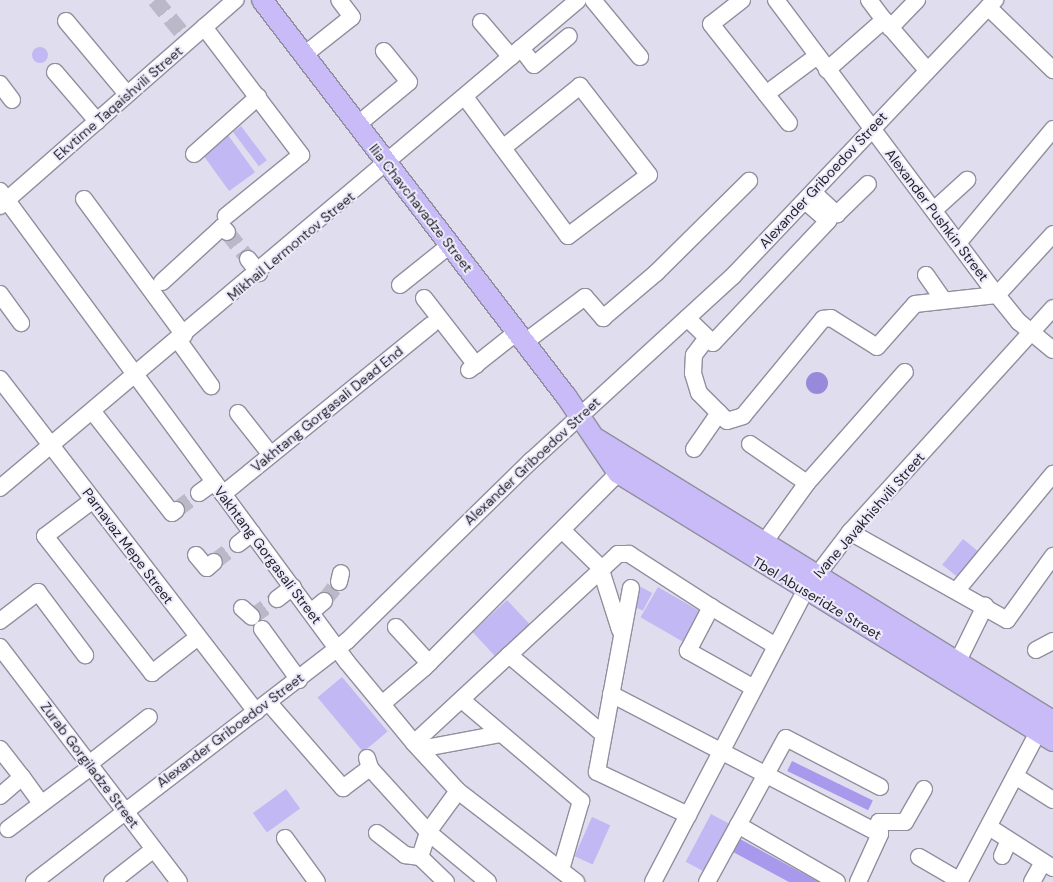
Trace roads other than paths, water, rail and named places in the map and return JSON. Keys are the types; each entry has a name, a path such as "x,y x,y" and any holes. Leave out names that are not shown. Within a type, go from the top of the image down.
{"main road":[{"name":"Ilia Chavchavadze Street","path":"262,0 580,415"},
{"name":"Tbel Abuseridze Street","path":"580,415 597,439 601,452 618,473 810,584 956,663 1048,732"},
{"name":"Tbel Abuseridze Street","path":"597,439 763,544 810,584 1048,732"}],"street":[{"name":"Ekvtime Taqaishvili Street","path":"2,199 97,121 184,37 204,27 235,0"},
{"path":"304,55 352,17 339,0"},
{"name":"Mikhail Lermontov Street","path":"0,488 52,447 388,165 578,0"},
{"path":"593,0 640,57"},
{"path":"742,0 711,24 788,124"},
{"name":"Alexander Pushkin Street","path":"776,0 870,128 959,242 997,295 1030,333 1053,350"},
{"path":"869,0 927,70"},
{"path":"827,70 917,0"},
{"path":"992,3 1053,70"},
{"name":"Alexander Griboedov Street","path":"40,880 124,810 338,649 580,415 687,318 809,196 870,128 992,3"},
{"path":"481,22 516,53 534,65 573,41 556,19"},
{"path":"66,21 127,94"},
{"path":"162,282 302,155 204,27"},
{"path":"357,125 409,82 384,51"},
{"path":"766,94 817,56"},
{"path":"55,72 97,121"},
{"path":"0,84 12,100"},
{"path":"465,97 568,236 649,175 580,86 503,148"},
{"path":"194,154 258,98"},
{"path":"959,242 1053,129"},
{"path":"934,210 967,180"},
{"path":"424,298 473,368 585,297 603,318 656,273 749,181"},
{"path":"809,196 837,214 868,184"},
{"path":"687,318 712,343 828,221 809,196"},
{"name":"Vakhtang Gorgasali Street","path":"2,199 137,374 218,488 338,649 382,704 458,792 576,882"},
{"path":"84,199 181,338 211,386"},
{"path":"707,338 694,355 693,373 700,393 728,420 743,416 823,319 831,318 877,348 915,304 943,299 997,295 1053,234"},
{"path":"400,284 450,245"},
{"path":"248,259 259,273"},
{"path":"926,275 943,299"},
{"path":"0,294 21,323"},
{"name":"Ivane Javakhishvili Street","path":"653,882 810,584 850,532 1053,308"},
{"name":"Vakhtang Gorgasali Dead End","path":"199,493 218,488 271,455 431,325"},
{"path":"763,544 807,483 905,372"},
{"name":"Parnavaz Mepe Street","path":"0,379 198,637 262,708 343,788 368,763 428,832"},
{"path":"93,412 172,513 176,510"},
{"path":"238,413 271,455"},
{"path":"694,449 719,413"},
{"path":"750,444 807,483"},
{"path":"382,704 429,663 618,473"},
{"path":"957,590 1053,474"},
{"path":"93,500 45,536 152,673 198,637"},
{"path":"562,530 600,566 620,630"},
{"path":"850,532 986,606 1007,620 1053,556"},
{"path":"238,544 252,533"},
{"path":"418,746 600,566 618,554 629,554 776,646"},
{"path":"196,555 207,568 214,562"},
{"path":"278,599 292,587"},
{"path":"631,588 620,630 597,772 688,815"},
{"path":"0,621 38,592 85,655"},
{"path":"311,612 324,602"},
{"path":"956,663 986,606"},
{"path":"711,607 688,651 754,688"},
{"path":"252,618 299,680"},
{"path":"396,627 429,663"},
{"path":"1036,650 1053,641"},
{"name":"Zurab Gorgiladze Street","path":"0,647 179,882"},
{"path":"509,655 602,733"},
{"path":"611,694 766,778 880,834"},
{"path":"463,700 500,734 581,801 561,870"},
{"path":"8,829 149,716"},
{"path":"919,857 959,881 1015,776 1048,732"},
{"path":"418,746 500,734"},
{"path":"707,882 766,778 786,738 880,787"},
{"path":"0,749 41,803"},
{"path":"1015,776 1053,800"},
{"path":"0,796 22,778"},
{"path":"858,882 880,834 879,822 905,822 924,789"},
{"path":"420,857 428,832 458,792"},
{"path":"738,825 837,882"},
{"path":"989,826 1048,865 1032,882"},
{"path":"428,832 488,882"},
{"path":"376,833 405,855 420,857 446,882"},
{"path":"285,838 317,882"},
{"path":"1002,856 1009,840"},
{"path":"112,882 154,849"}],"tunnel":[{"path":"155,0 181,32"},
{"path":"227,232 248,259"},
{"path":"176,510 199,493"},
{"path":"214,562 238,544"},
{"path":"324,601 339,582"},
{"path":"252,617 277,599"}]}
